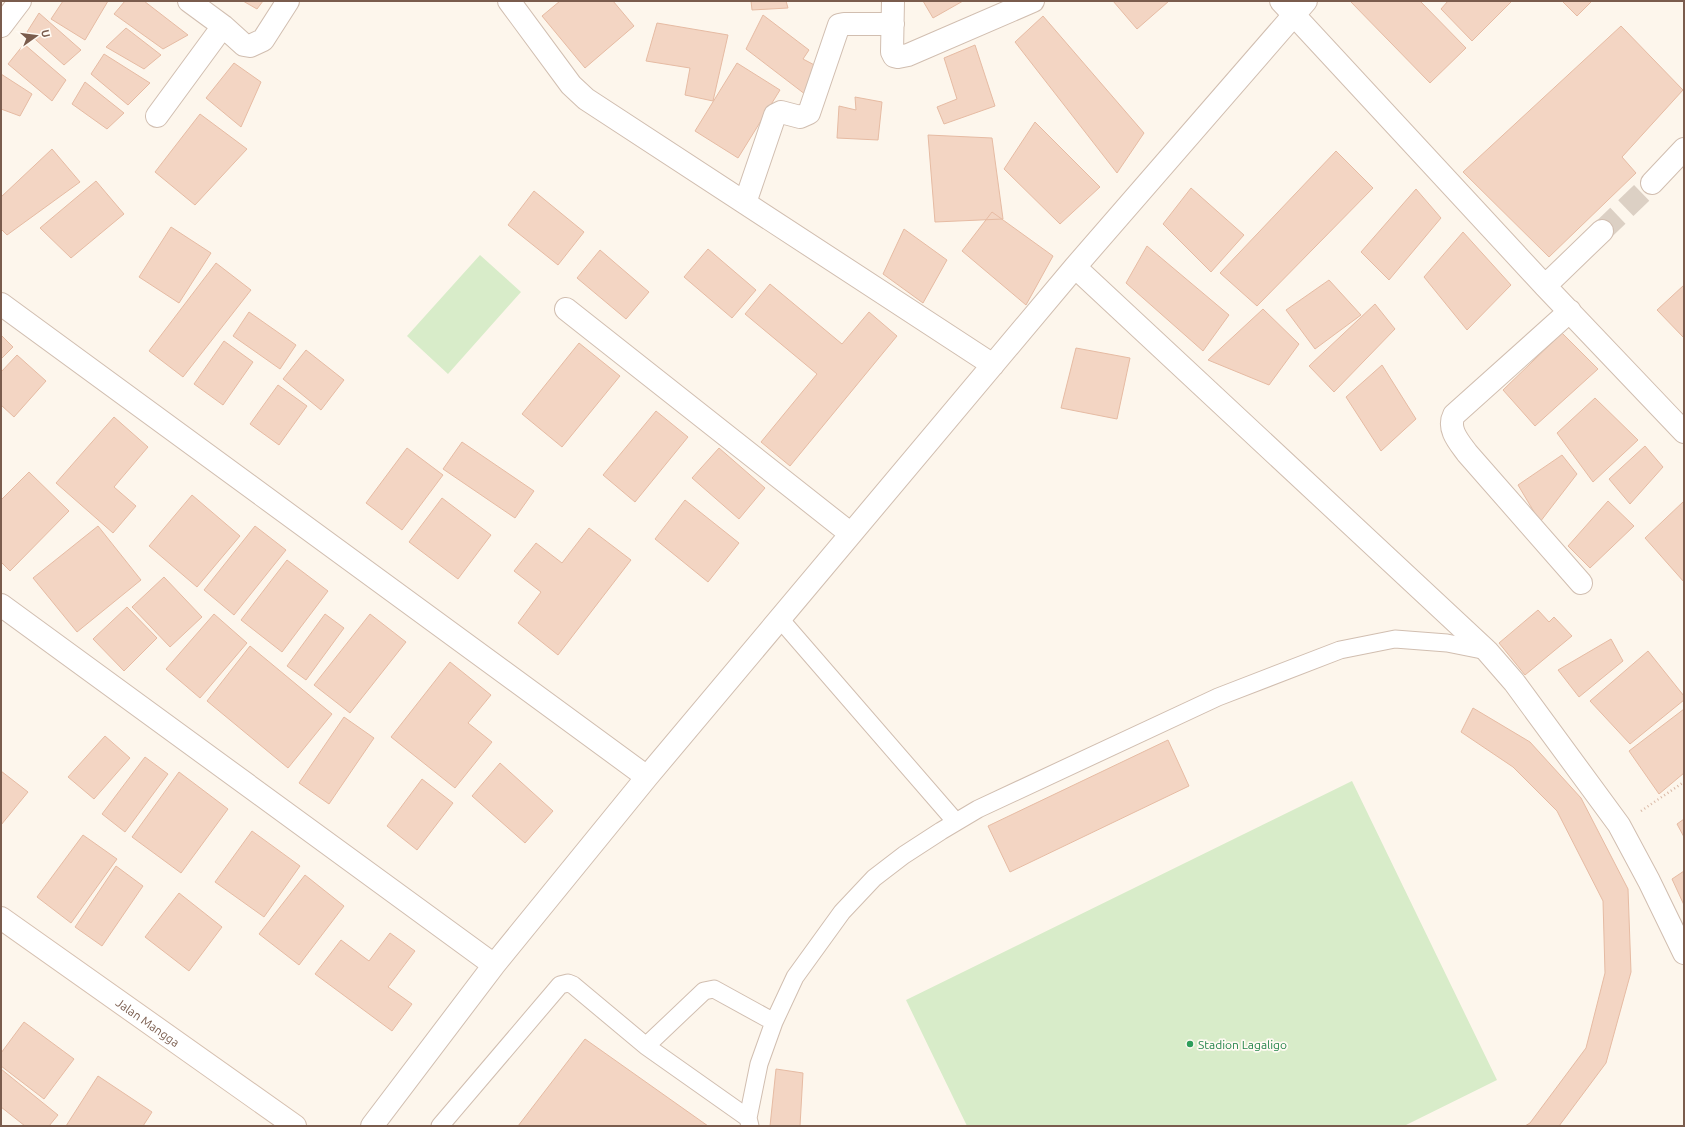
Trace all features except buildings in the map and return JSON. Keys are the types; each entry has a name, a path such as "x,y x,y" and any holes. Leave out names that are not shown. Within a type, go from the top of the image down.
{"street":[{"path":"1,26 20,1"},
{"path":"189,1 223,26 244,44 250,46 263,40 288,1"},
{"path":"509,1 571,84 586,99 993,365"},
{"path":"893,1 892,54 895,56 902,56 1033,1"},
{"path":"372,1126 494,966 647,777 1294,5 1545,286 1684,432"},
{"path":"745,203 774,116 782,112 800,117 809,113 839,25 893,24"},
{"path":"157,116 223,26"},
{"path":"1652,183 1684,149"},
{"path":"1545,286 1602,231"},
{"path":"1075,267 1487,651 1514,682 1619,825 1649,881 1684,953"},
{"path":"1,304 647,777"},
{"path":"566,309 851,534"},
{"path":"1570,311 1454,415 1451,421 1455,436 1467,453 1581,583"},
{"path":"1,606 494,966"},
{"name":"Jalan Mangga","path":"1,918 295,1126"}],"lane":[{"path":"780,619 956,822"},
{"path":"440,1126 560,985 568,983 646,1046 749,1122 759,1064 774,1022 794,977 854,898 874,878 904,855 978,809 1218,697 1340,650 1395,639 1447,643 1487,651"},
{"path":"646,1046 704,991 710,989 714,989 774,1022"}],"path":[{"path":"1619,825 1684,782"}],"green space":[{"path":"480,255 521,292 448,374 407,336"},
{"path":"1352,781 1497,1080 1404,1126 967,1126 906,1000"}],"tunnel":[{"path":"1602,231 1652,183"}],"place":[{"name":"Stadion Lagaligo","path":"1190,1044"}]}
